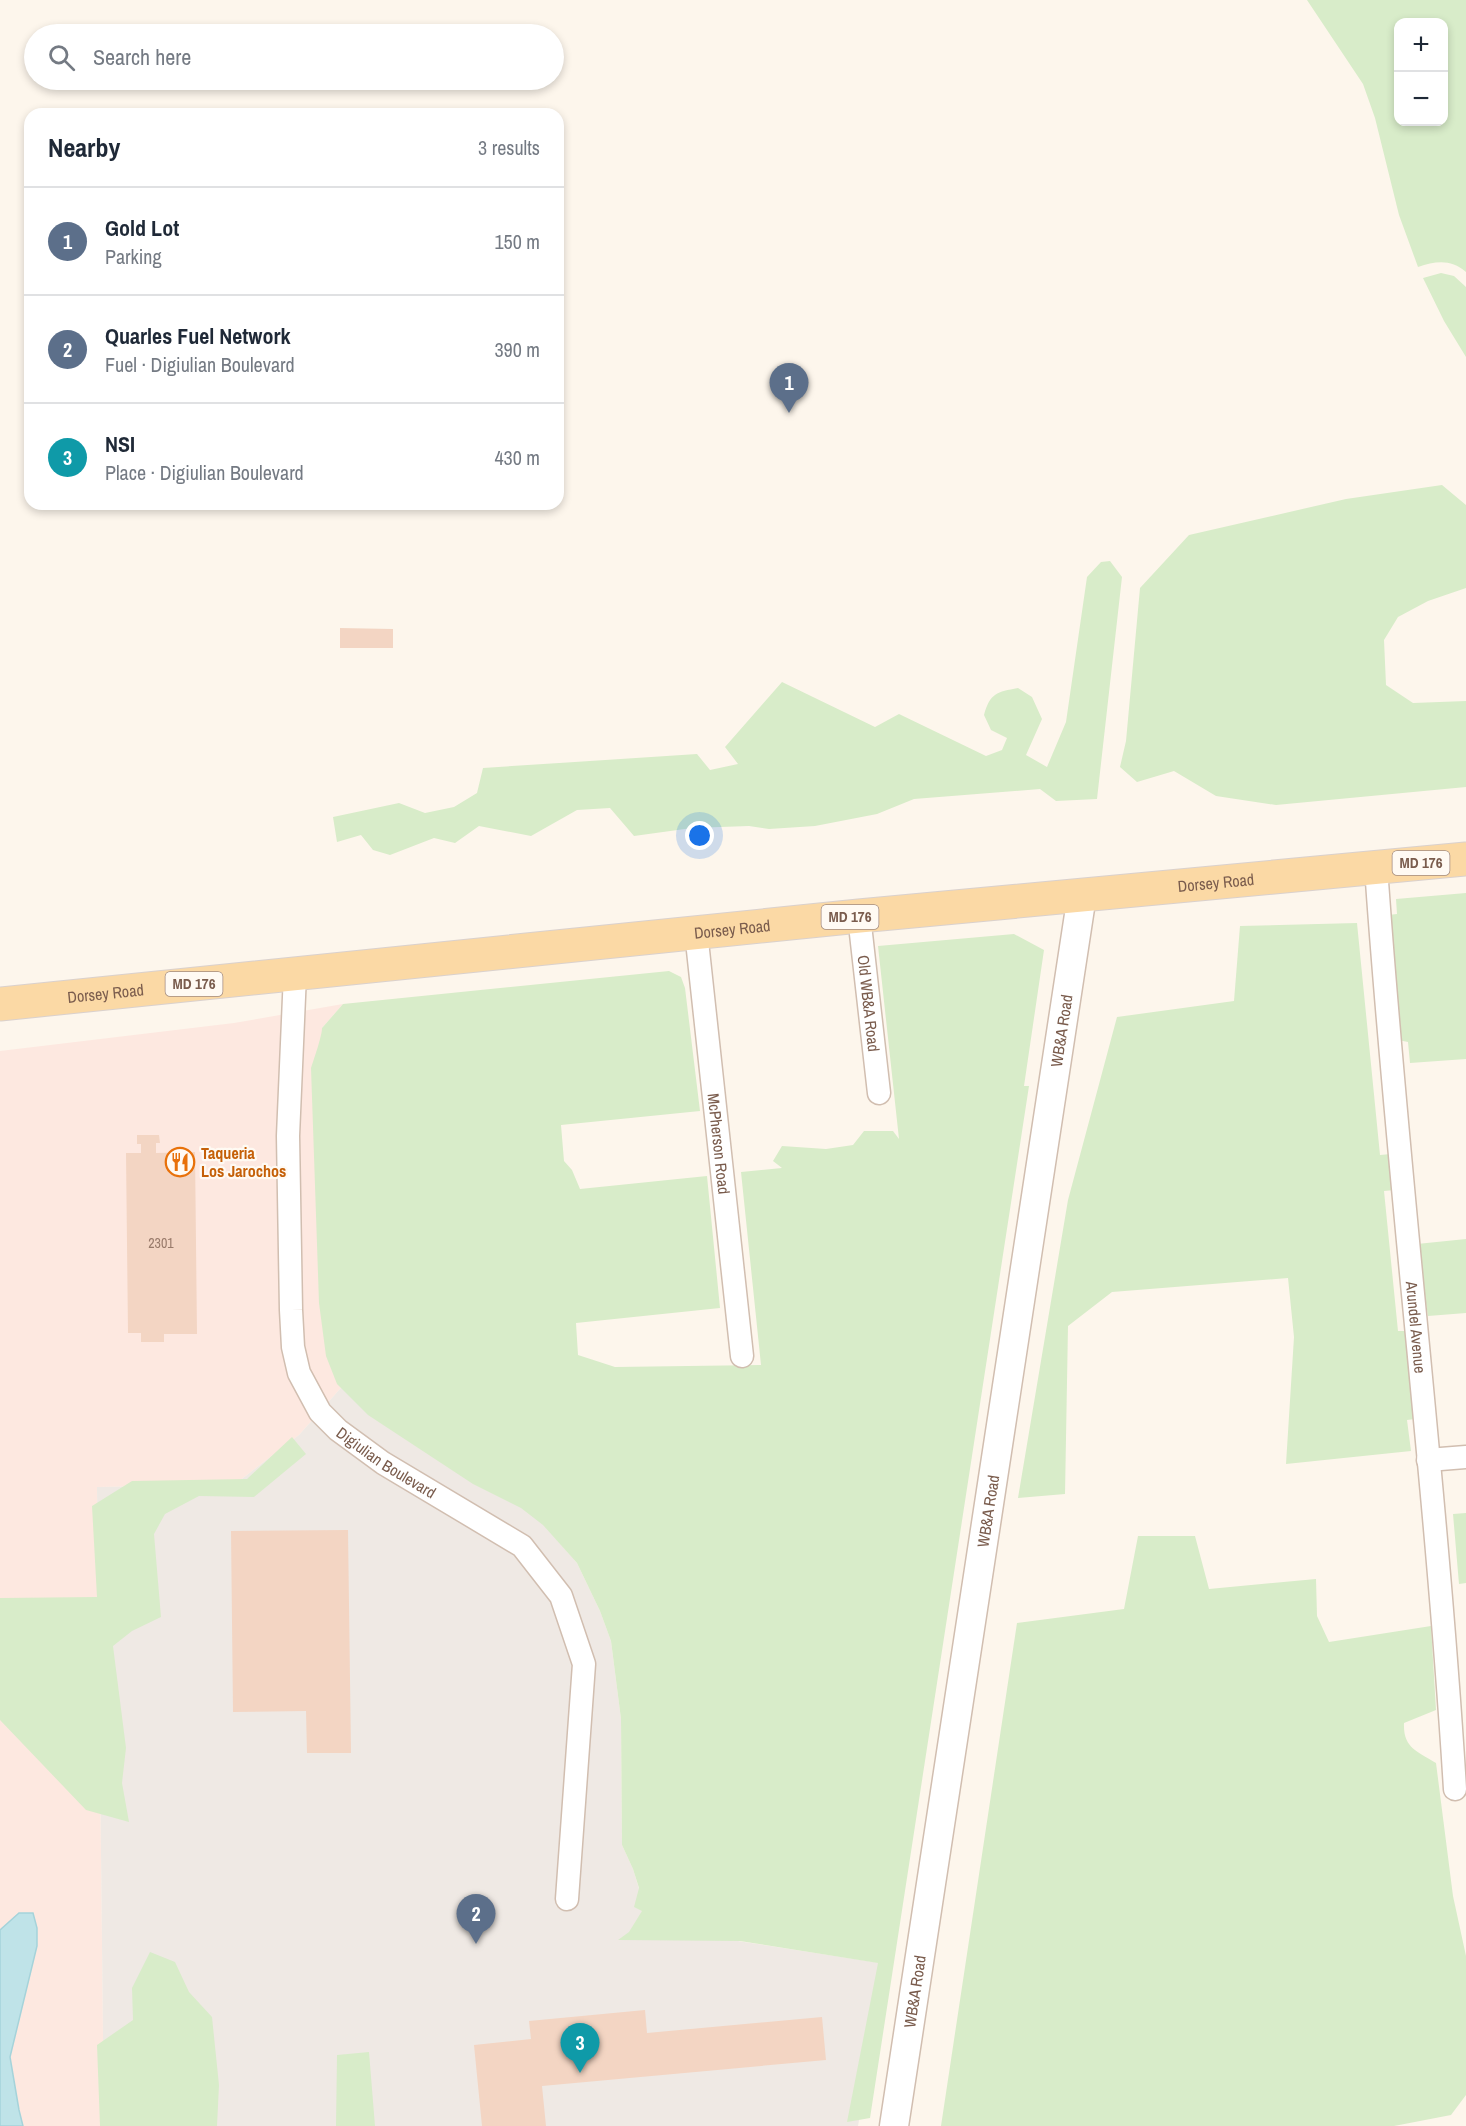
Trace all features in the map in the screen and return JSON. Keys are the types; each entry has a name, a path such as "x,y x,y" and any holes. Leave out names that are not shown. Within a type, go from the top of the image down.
{"main road":[{"name":"Dorsey Road","path":"0,1004 858,916 1466,859"}],"street":[{"name":"Arundel Avenue","path":"1376,867 1384,993 1446,1648 1455,1789"},
{"name":"WB&A Road","path":"894,2126 1082,895"},
{"name":"Old WB&A Road","path":"858,916 879,1093"},
{"name":"McPherson Road","path":"696,933 742,1356"},
{"name":"Digiulian Boulevard","path":"295,974 288,1136 291,1310 293,1347 299,1373 321,1412 338,1430 383,1463 522,1546 561,1596 584,1664 567,1899"},
{"path":"1428,1460 1466,1457"}],"shaded area":[{"path":"343,1004 322,1028 328,1322 347,1381 299,1435 234,1485 97,1487 104,2126 0,2126 0,1051 234,1023"},
{"path":"347,1381 537,1517 577,1563 600,1611 611,1641 621,1719 622,1845 639,1889 718,1938 887,1964 858,2126 104,2126 97,1487 234,1485 299,1435"}],"green space":[{"path":"1307,0 1466,0 1466,272 1455,265 1443,262 1418,267 1399,215 1375,118 1363,84"},
{"path":"1441,273 1454,276 1466,287 1466,357 1444,321 1423,278"},
{"path":"1442,485 1466,505 1466,588 1428,601 1398,617 1384,640 1386,685 1413,703 1466,701 1466,787 1276,805 1216,796 1174,771 1137,782 1120,767 1126,741 1140,588 1189,535 1346,499"},
{"path":"1110,561 1122,577 1097,799 1056,801 1040,789 914,799 877,814 815,826 769,829 749,826 692,828 634,836 610,808 577,810 531,836 479,826 455,843 434,838 390,855 373,850 361,835 337,842 333,817 399,803 425,813 454,807 477,793 483,768 697,754 710,770 738,764 725,747 782,682 875,727 899,714 986,756 1002,750 1007,738 991,730 984,715 989,702 1000,692 1018,688 1032,697 1042,719 1026,755 1047,767 1066,722 1087,577 1101,562"},
{"path":"1466,893 1466,1059 1410,1063 1408,1042 1398,1040 1388,915 1397,914 1396,899"},
{"path":"1357,923 1380,1155 1391,1154 1395,1190 1384,1191 1398,1331 1407,1331 1415,1419 1407,1420 1411,1451 1286,1464 1294,1337 1288,1278 1112,1292 1068,1326 1065,1494 1018,1498 1068,1200 1117,1017 1234,1001 1240,926"},
{"path":"1014,934 1044,950 1024,1086 1029,1086 870,2118 847,2122 878,1963 740,1941 618,1940 629,1932 642,1911 634,1907 639,1888 622,1845 621,1719 611,1641 600,1611 577,1563 543,1525 521,1508 473,1484 368,1415 337,1384 326,1356 319,1303 311,1068 322,1028 343,1004 669,971 681,977 685,988 700,1111 561,1125 564,1161 572,1170 580,1189 707,1176 720,1308 576,1323 578,1355 615,1367 761,1365 741,1172 782,1168 773,1161 782,1146 826,1149 853,1145 864,1131 893,1131 899,1139 878,946"},
{"path":"1466,1239 1466,1313 1428,1316 1417,1244"},
{"path":"292,1437 306,1454 254,1497 199,1496 165,1514 154,1534 161,1617 132,1631 113,1646 126,1748 122,1783 129,1822 86,1810 0,1720 0,1598 97,1597 92,1506 132,1481 247,1479"},
{"path":"1466,1513 1466,1583 1459,1584 1453,1514"},
{"path":"1138,1536 1195,1536 1209,1589 1316,1579 1317,1616 1329,1642 1431,1626 1436,1710 1404,1723 1404,1731 1412,1748 1436,1763 1453,1896 1466,1956 1466,2095 1451,2115 1394,2126 941,2126 1017,1623 1124,1609"},
{"path":"150,1952 175,1962 189,1992 212,2017 219,2085 217,2126 100,2126 97,2045 133,2020 132,1988"},
{"path":"369,2052 375,2126 336,2126 337,2055"}],"water":[{"path":"19,1913 33,1913 37,1928 37,1946 10,2057 23,2126 0,2126 0,1930"}],"building":[{"path":"340,628 393,629 393,648 340,648"},
{"path":"137,1135 159,1135 160,1143 156,1143 156,1153 195,1152 197,1334 164,1334 164,1342 141,1342 141,1333 128,1333 126,1153 141,1153 141,1144 137,1144"},
{"path":"348,1530 351,1753 307,1753 306,1711 233,1712 231,1531"},
{"path":"645,2010 647,2033 822,2017 826,2060 542,2086 546,2126 482,2126 474,2045 531,2039 529,2021"}],"place":[{"name":"Gold Lot","path":"789,413"},
{"name":"Taqueria Los Jarochos","path":"180,1162"},
{"name":"Quarles Fuel Network","path":"476,1944"},
{"name":"NSI","path":"580,2073"}]}
